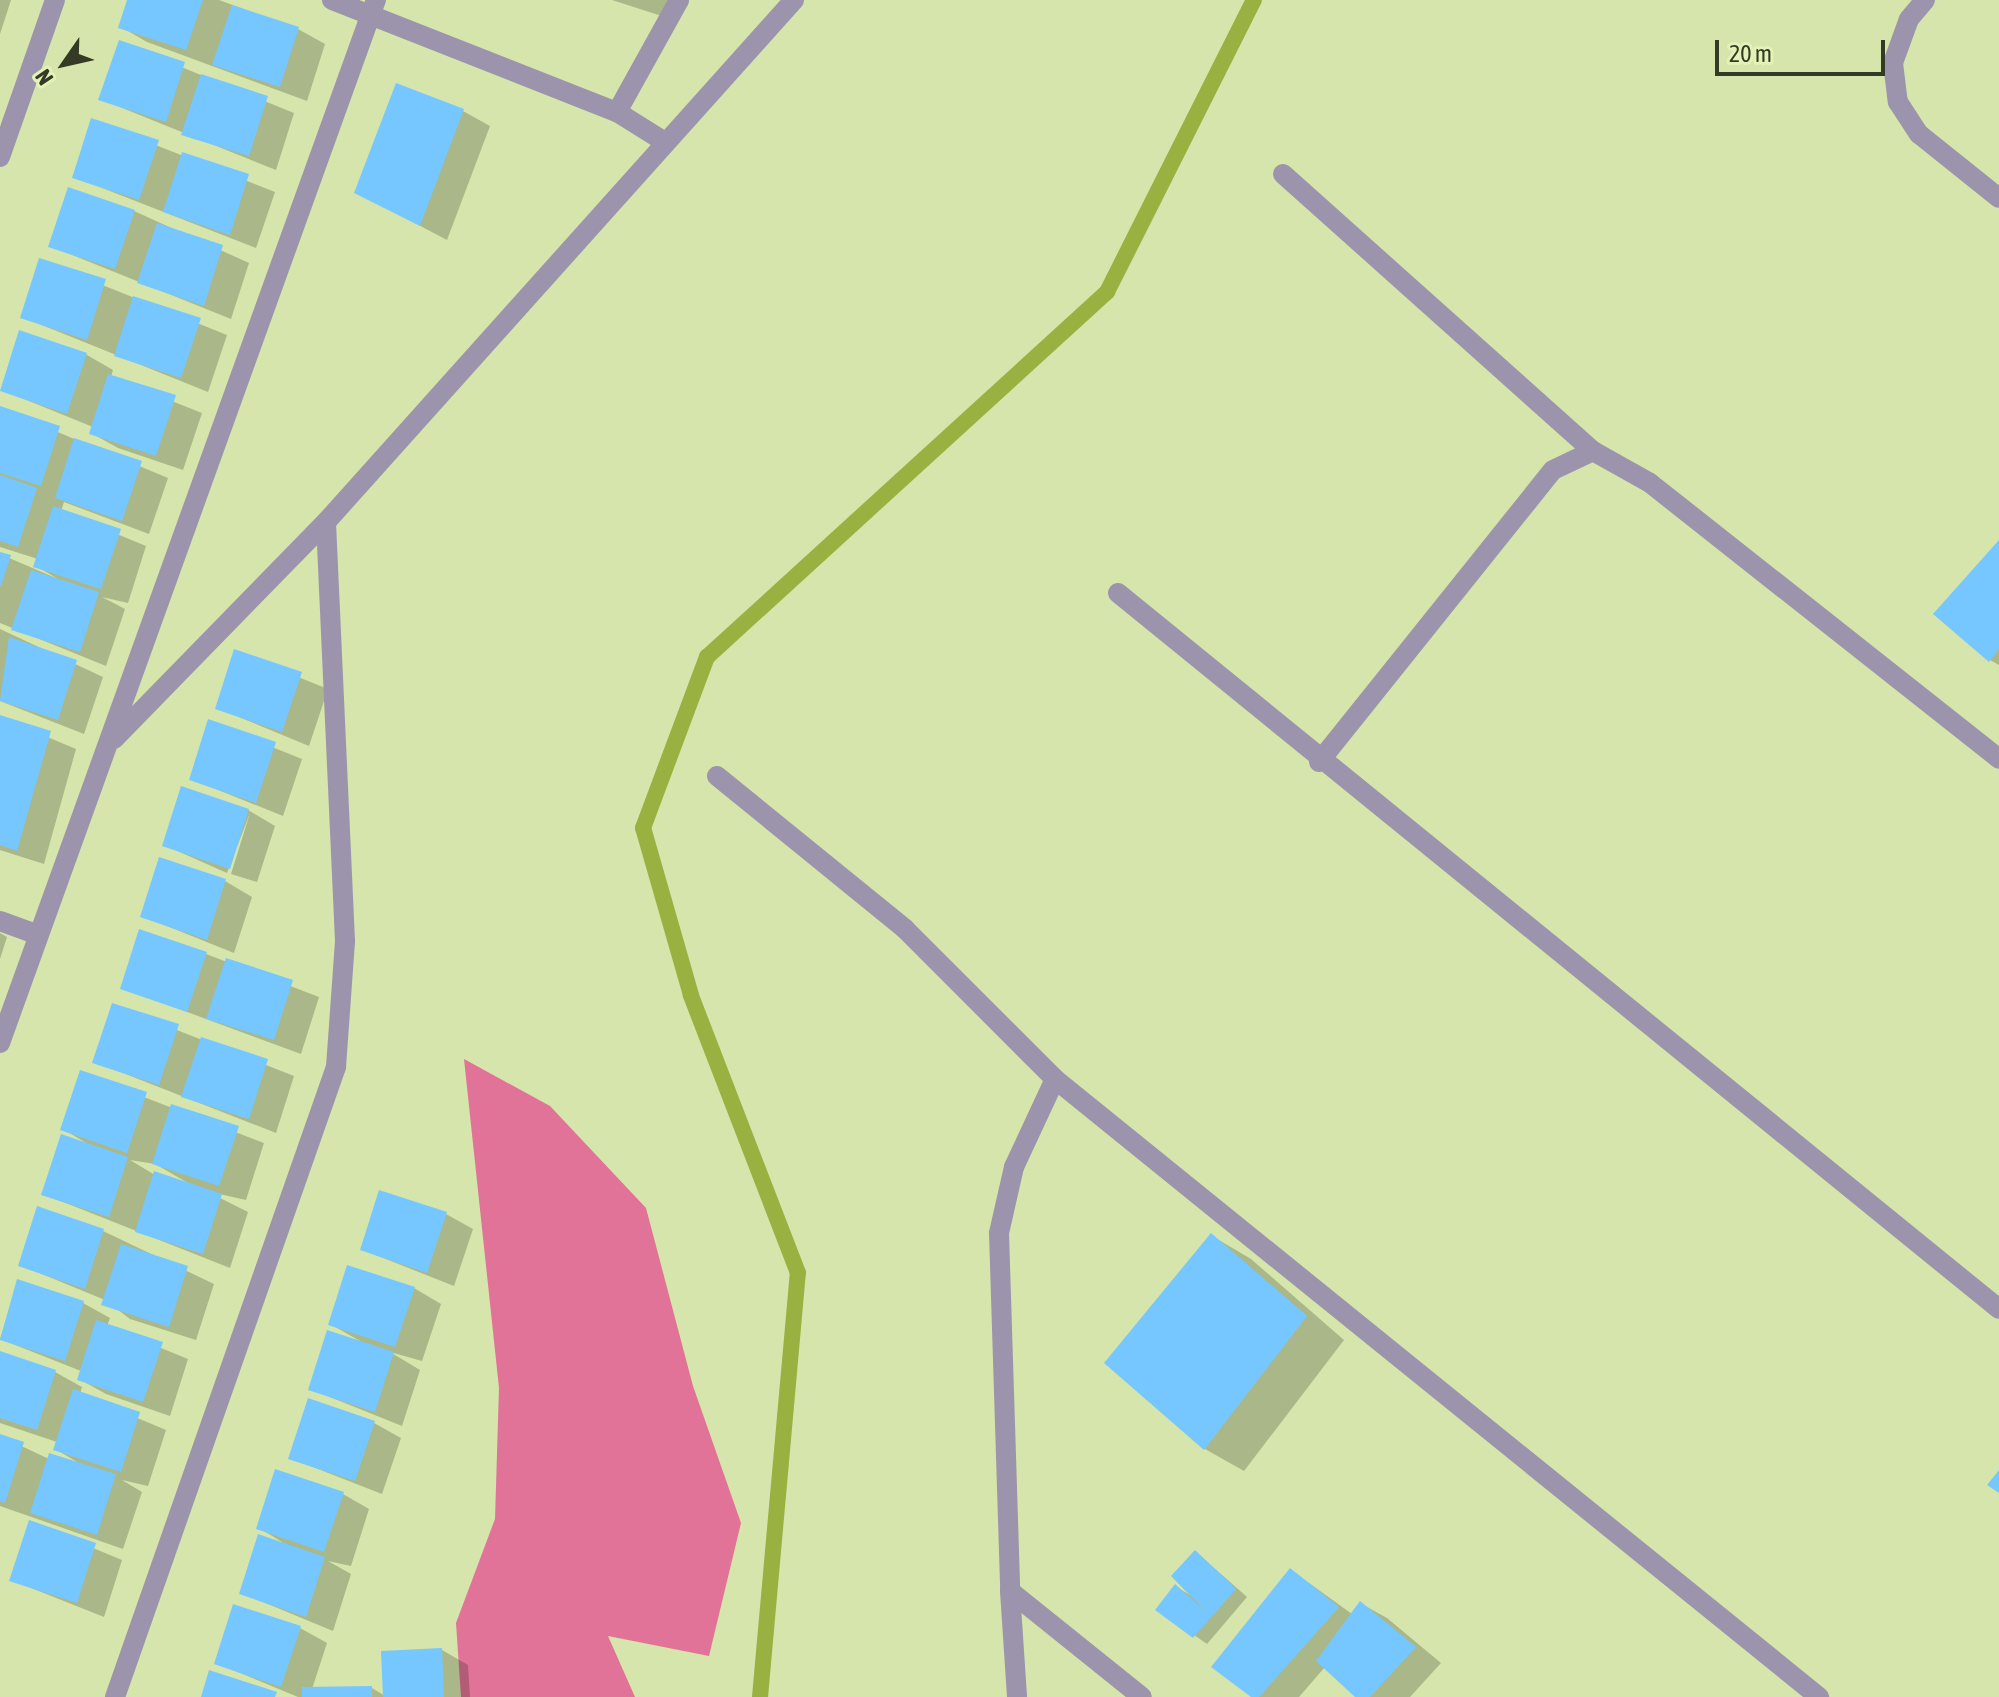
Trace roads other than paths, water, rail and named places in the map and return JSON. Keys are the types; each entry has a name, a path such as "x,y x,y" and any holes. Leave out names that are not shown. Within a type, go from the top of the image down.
{"street":[{"path":"0,157 55,0"},
{"path":"332,0 373,8 617,112 665,142"},
{"path":"617,112 679,0"},
{"path":"108,745 326,522 794,0"},
{"path":"1925,0 1909,19 1893,63 1898,102 1919,134 1999,198"},
{"path":"0,1043 36,934 108,745 373,8"},
{"path":"1283,174 1593,451 1650,483 1999,759"},
{"path":"1319,762 1553,470 1593,451"},
{"path":"115,1697 336,1067 345,941 326,522"},
{"path":"1118,593 1319,762 1999,1309"},
{"path":"717,776 905,929 1055,1079 1819,1697"},
{"path":"0,921 36,934"},
{"path":"1017,1697 1010,1591 999,1233 1014,1167 1055,1079"},
{"path":"1010,1591 1142,1697"}],"waterway":[{"path":"760,1697 798,1273 691,995 643,828 707,657 1107,292 1254,0"}]}
